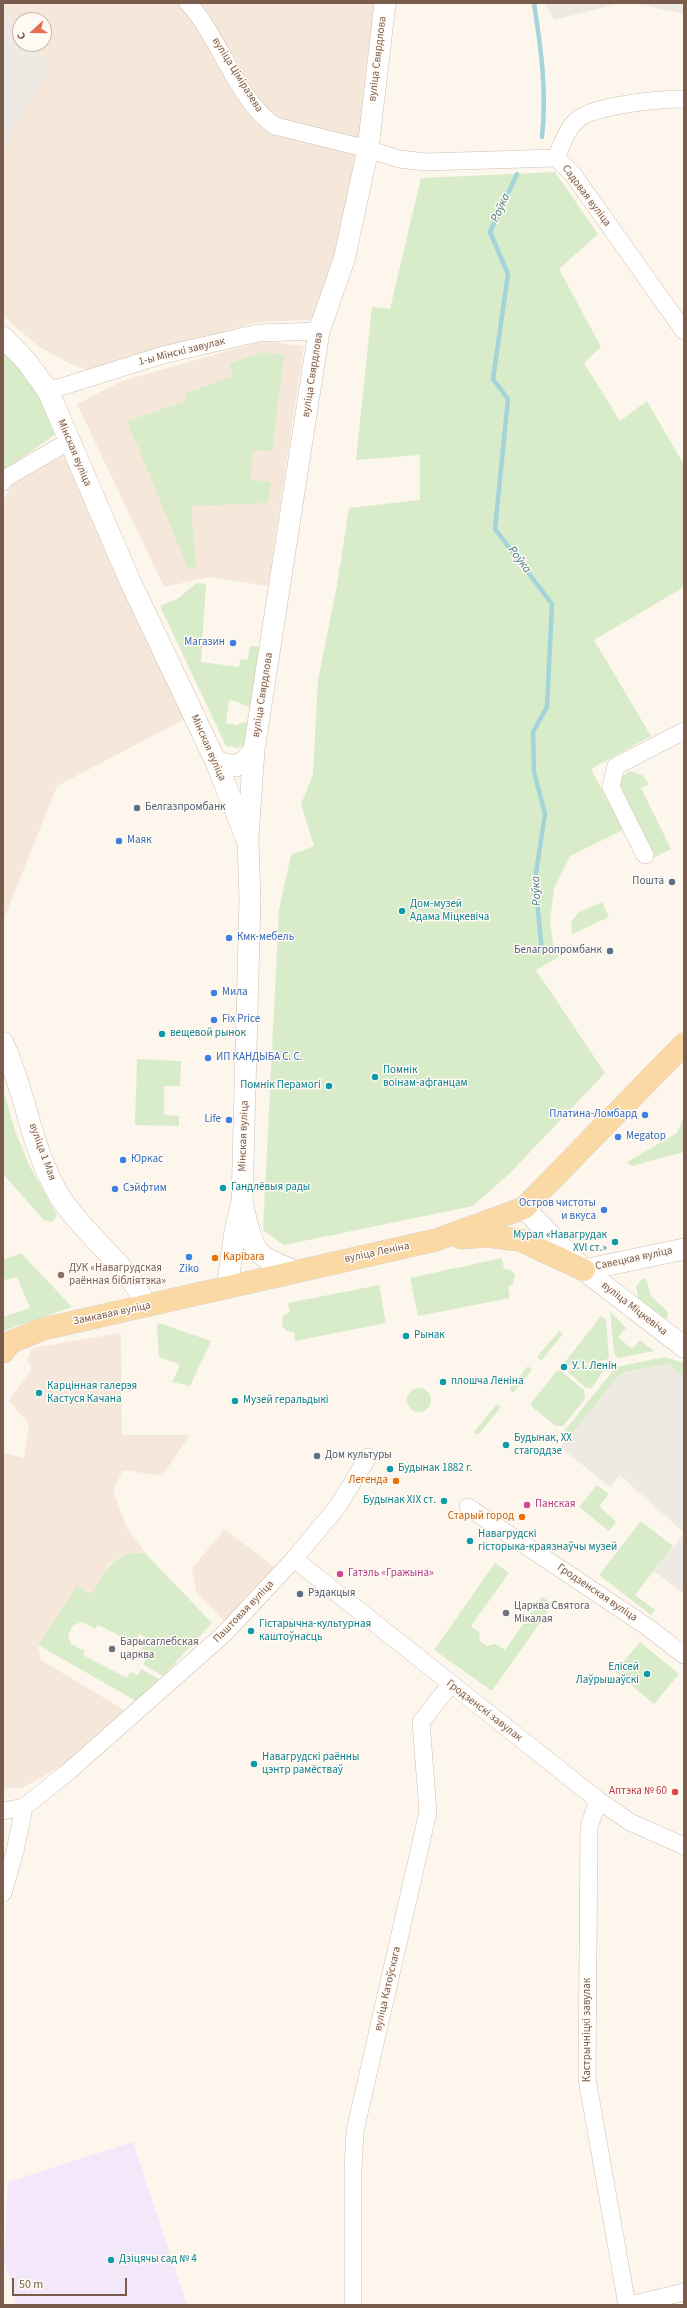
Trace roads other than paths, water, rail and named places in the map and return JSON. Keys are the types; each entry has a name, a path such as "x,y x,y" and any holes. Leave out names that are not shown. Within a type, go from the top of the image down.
{"main road":[{"path":"528,1212 534,1200 541,1191 684,1044"},
{"name":"вуліца Леніна","path":"227,1288 436,1240 500,1217 519,1215 528,1212"},
{"path":"436,1240 485,1236 520,1240 584,1270"},
{"name":"Замкавая вуліца","path":"6,1346 43,1329 227,1288"}],"street":[{"name":"вуліца Ціміразева","path":"188,3 200,16 244,90 264,119 275,126 368,148"},
{"name":"вуліца Свярдлова","path":"248,842 254,750 319,331 344,260 368,148 385,3"},
{"path":"556,158 567,133 576,121 587,114 658,99 684,99"},
{"name":"Садовая вуліца","path":"368,148 399,159 426,162 556,158 572,173 684,331"},
{"name":"1-ы Мінскі завулак","path":"48,391 163,355 258,333 319,331"},
{"name":"Мінская вуліца","path":"3,337 27,362 48,391 68,441 130,581 216,762 248,842 250,899 242,1202 235,1231 227,1288"},
{"path":"3,482 6,478 68,441"},
{"path":"645,856 611,787 612,776 616,766 684,731"},
{"name":"вуліца Свярдлова","path":"216,762 236,766 246,760 254,750"},
{"name":"вуліца 1 Мая","path":"3,1042 20,1082 46,1169 60,1196 77,1221 140,1290 146,1306"},
{"name":"Мінская вуліца","path":"242,1202 254,1245 260,1256 296,1271"},
{"path":"528,1212 584,1270"},
{"name":"Савецкая вуліца","path":"584,1270 684,1249"},
{"name":"вуліца Міцкевіча","path":"584,1270 684,1347"},
{"name":"Паштовая вуліца","path":"3,1811 24,1807 68,1772 224,1634 294,1559 338,1506 368,1457"},
{"name":"Гродзенская вуліца","path":"468,1507 646,1626 684,1655"},
{"name":"Гродзенскі завулак","path":"294,1559 450,1685 598,1800 630,1822 684,1846"},
{"name":"вуліца Катоўскага","path":"354,2305 353,2169 355,2131 428,1812 421,1722 450,1685"},
{"name":"Кастрычніцкі завулак","path":"598,1800 589,1827 587,2079 628,2305"},
{"path":"3,1894 15,1851 24,1807"},
{"path":"628,2305 684,2292"}],"waterway":[{"name":"Роўка","path":"534,3 544,86 542,137"},
{"name":"Роўка","path":"517,174 490,232 508,274 493,379 508,399 495,529 552,604 547,707 533,732 534,772 545,814 535,879 542,952"}],"place":[{"name":"Магазин","path":"233,643"},
{"name":"Белгазпромбанк","path":"137,808"},
{"name":"Маяк","path":"119,841"},
{"name":"Пошта","path":"672,882"},
{"name":"Дом-музей Адама Міцкевіча","path":"402,911"},
{"name":"Кмк-мебель","path":"229,938"},
{"name":"Белагропромбанк","path":"610,951"},
{"name":"Мила","path":"214,993"},
{"name":"Fix Price","path":"214,1020"},
{"name":"вещевой рынок","path":"162,1034"},
{"name":"ИП КАНДЫБА С. С.","path":"208,1058"},
{"name":"Помнік воінам-афганцам","path":"375,1077"},
{"name":"Помнік Перамогі","path":"329,1086"},
{"name":"Платина-Ломбард","path":"645,1115"},
{"name":"Life","path":"229,1120"},
{"name":"Megatop","path":"618,1137"},
{"name":"Юркас","path":"123,1160"},
{"name":"Гандлёвыя рады","path":"223,1188"},
{"name":"Сэйфтим","path":"115,1189"},
{"name":"Остров чистоты и вкуса","path":"604,1210"},
{"name":"Мурал «Навагрудак XVI ст.»","path":"615,1242"},
{"name":"Ziko","path":"189,1257"},
{"name":"Kapibara","path":"215,1258"},
{"name":"ДУК «Навагрудская раённая бібліятэка»","path":"61,1275"},
{"name":"Рынак","path":"406,1336"},
{"name":"У. І. Ленін","path":"564,1367"},
{"name":"плошча Леніна","path":"443,1382"},
{"name":"Карцінная галерэя Кастуся Качана","path":"39,1393"},
{"name":"Музей геральдыкі","path":"235,1401"},
{"name":"Будынак, XX стагоддзе","path":"506,1445"},
{"name":"Дом культуры","path":"317,1456"},
{"name":"Будынак 1882 г.","path":"390,1469"},
{"name":"Легенда","path":"396,1481"},
{"name":"Будынак XIX ст.","path":"444,1501"},
{"name":"Панская","path":"527,1505"},
{"name":"Старый город","path":"522,1517"},
{"name":"Навагрудскі гісторыка-краязнаўчы музей","path":"470,1541"},
{"name":"Гатэль «Гражына»","path":"340,1574"},
{"name":"Рэдакцыя","path":"300,1594"},
{"name":"Царква Святога Мікалая","path":"506,1613"},
{"name":"Гістарычна-культурная каштоўнасць","path":"251,1631"},
{"name":"Барысаглебская царква","path":"112,1649"},
{"name":"Елісей Лаўрышаўскі","path":"647,1674"},
{"name":"Навагрудскі раённы цэнтр рамёстваў","path":"254,1764"},
{"name":"Аптэка № 60","path":"675,1792"},
{"name":"Дзіцячы сад № 4","path":"111,2260"}]}
